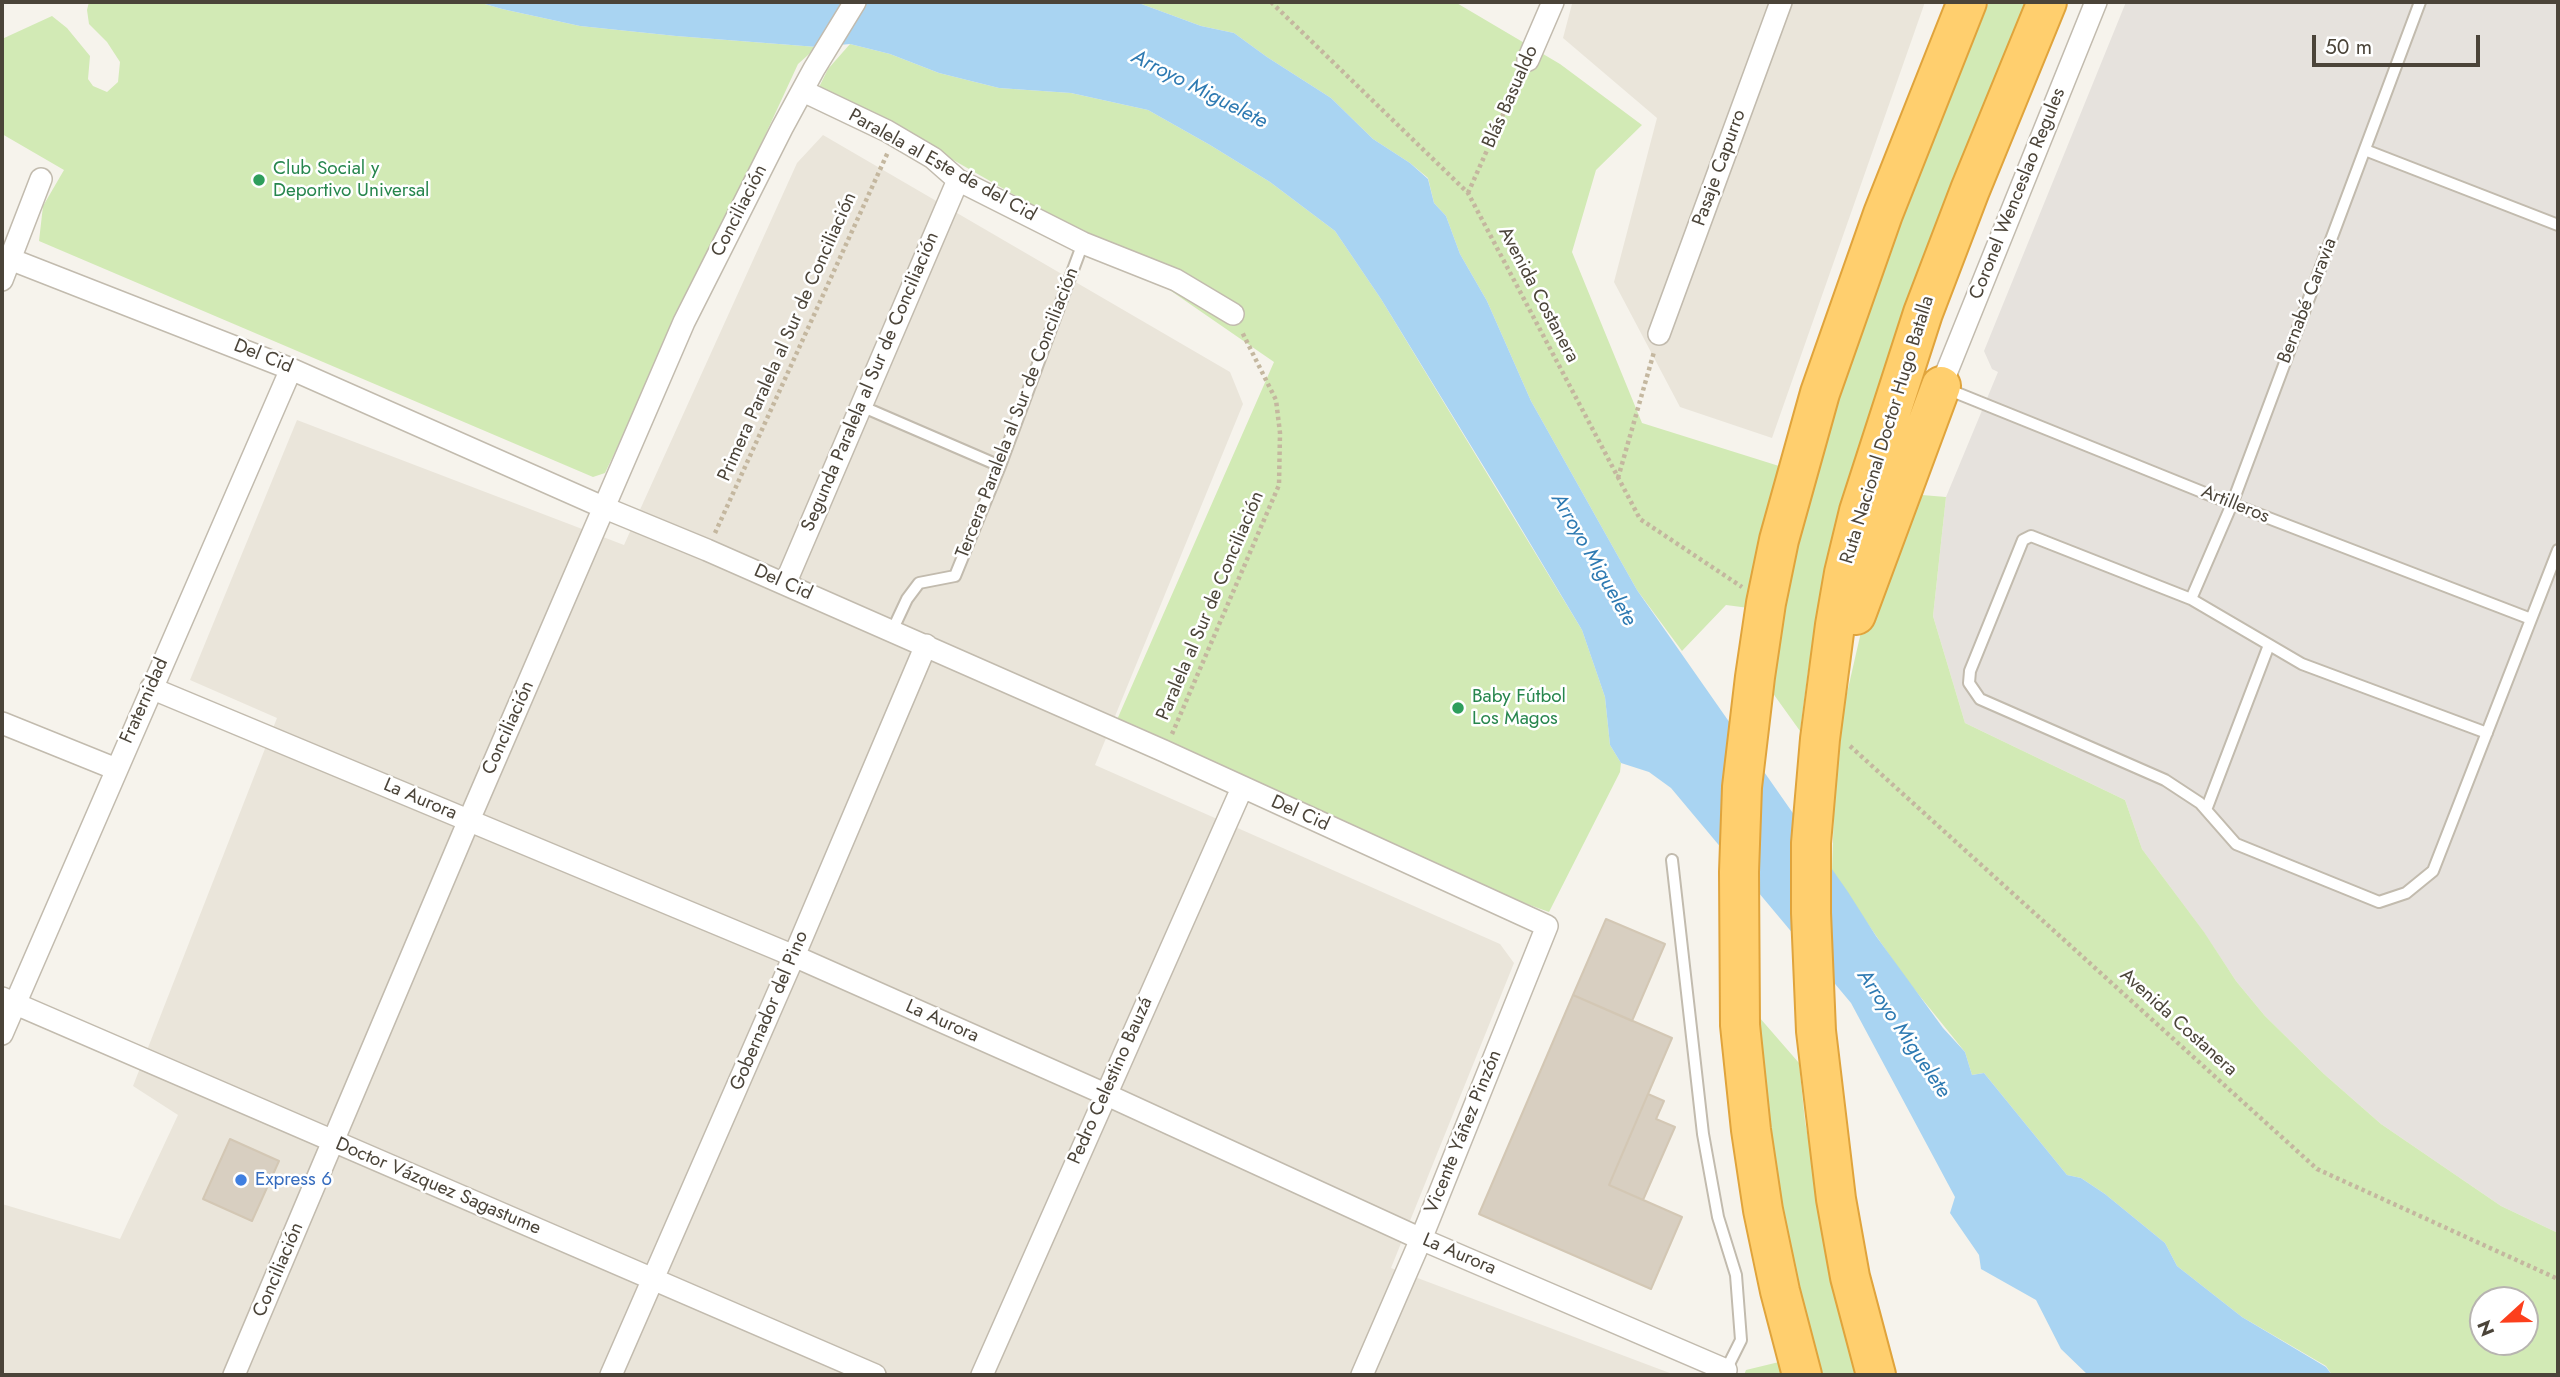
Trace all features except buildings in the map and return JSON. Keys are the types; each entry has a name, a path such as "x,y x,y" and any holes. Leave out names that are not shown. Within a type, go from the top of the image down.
{"highway":[{"path":"1882,214 1889,157 1899,118 1940,2"},
{"path":"1802,1375 1763,1210 1740,1025 1738,946 1742,787 1755,677 1766,603 1785,515 1820,393 1882,214 1967,2"},
{"name":"Ruta Nacional Doctor Hugo Batalla","path":"1876,1375 1850,1277 1824,1114 1812,979 1811,843 1816,767 1828,674 1847,561 1859,511 1923,313 2046,2"},
{"path":"1828,674 1853,622 1941,386"}],"street":[{"name":"Conciliación","path":"234,1375 684,322 814,69 855,2"},
{"name":"Blás Basualdo","path":"1528,60 1553,2"},
{"name":"Pasaje Capurro","path":"1659,334 1781,2"},
{"name":"Coronel Wenceslao Regules","path":"1941,386 2096,2"},
{"name":"Paralela al Este de del Cid","path":"803,91 895,136 933,158 958,180 1083,243 1176,280 1233,314"},
{"path":"2,280 41,179"},
{"name":"Segunda Paralela al Sur de Conciliación","path":"785,583 958,180"},
{"name":"Del Cid","path":"10,259 291,369 605,508 785,583 1164,751 1547,926"},
{"name":"Fraternidad","path":"2,1034 8,1000 116,769 291,369"},
{"name":"Gobernador del Pino","path":"611,1375 926,645"},
{"name":"La Aurora","path":"151,688 794,956 1725,1373"},
{"path":"2,723 116,769"},
{"name":"Pedro Celestino Bauzá","path":"982,1375 1242,788"},
{"name":"Vicente Yáñez Pinzón","path":"1362,1375 1421,1239 1547,926"},
{"name":"Doctor Vázquez Sagastume","path":"8,1000 875,1375"}],"lane":[{"name":"Bernabé Caravia","path":"2191,599 2232,504 2420,2"},
{"path":"2365,150 2558,225"},
{"name":"Tercera Paralela al Sur de Conciliación","path":"892,631 907,599 919,583 955,576 1000,466 1083,243"},
{"name":"Artilleros","path":"1941,386 2232,504 2531,619"},
{"path":"861,406 1000,466"},
{"path":"2487,733 2302,664 2191,599 2031,536 2023,540 1970,671 1969,683 1980,699 2165,780 2200,803 2236,844 2379,902 2406,893 2433,871 2487,733 2558,550"},
{"path":"2206,810 2269,645"},
{"path":"1672,860 1703,1134 1718,1217 1736,1275 1741,1340 1725,1373"}],"path":[{"name":"Avenida Costanera","path":"1271,2 1468,192 1640,519 1766,603"},
{"name":"Blás Basualdo","path":"1468,192 1528,60"},
{"name":"Primera Paralela al Sur de Conciliación","path":"707,550 895,136"},
{"name":"Paralela al Sur de Conciliación","path":"1164,751 1279,485 1280,432 1276,400 1233,314"},
{"path":"1618,478 1659,334"},
{"name":"Avenida Costanera","path":"1822,722 2317,1169 2558,1279"}],"shaded area":[{"path":"1568,2 1925,2 1772,438 1680,407 1614,282 1657,118 1563,38 1572,4"},
{"path":"2126,2 2558,2 2558,1233 2501,1206 2381,1124 2324,1074 2265,1016 2236,981 2203,931 2142,849 2125,800 1965,723 1933,616 1946,497 1998,372 1992,369 1984,351"},
{"path":"823,135 1230,372 1243,404 1095,765 1500,944 1514,963 1391,1268 1675,1375 2,1375 2,1204 120,1239 178,1115 133,1086 277,718 190,680 297,420 624,545 797,163"}],"green space":[{"path":"89,2 478,2 580,26 817,47 798,64 605,473 593,477 39,241 43,206 64,170 2,134 2,39 52,16 67,28 90,56 88,79 93,86 107,92 118,82 120,62 107,42 89,24"},
{"path":"1136,2 1455,2 1560,64 1642,125 1596,170 1572,252 1642,423 1779,466 1749,608 1726,605 1682,651 1637,590 1531,401 1487,301 1460,254 1446,216 1434,203 1428,178 1373,139 1331,98 1234,33 1201,26"},
{"path":"1989,2 2026,2 1932,239 1882,376 1851,478 1827,575 1808,671 1800,731 1772,692 1783,608 1803,521 1836,397 1871,298"},
{"path":"850,44 890,54 939,73 999,88 1071,93 1148,110 1270,182 1335,231 1381,299 1582,630 1605,697 1610,745 1621,763 1620,772 1549,912 1502,895 1116,722 1274,362 1116,253 941,153 818,89 828,69"},
{"path":"1910,494 1946,497 1933,616 1965,723 2125,800 2142,849 2204,932 2236,981 2265,1016 2324,1074 2381,1124 2501,1206 2558,1233 2558,1375 2332,1375 2326,1366 2242,1317 2177,1266 2165,1243 2105,1194 2081,1178 2067,1175 1984,1073 1972,1075 1965,1052 1906,979 1832,872 1836,741 1864,619"},
{"path":"1759,1017 1799,1063 1805,1121 1820,1204 1861,1375 1822,1375 1813,1344 1788,1240 1771,1145"},
{"path":"1779,1362 1783,1375 1744,1375 1746,1370"}],"water":[{"name":"Arroyo Miguelete","path":"478,2 1136,2 1201,26 1234,33 1331,98 1373,139 1410,163 1428,179 1434,203 1446,216 1460,254 1487,301 1531,401 1637,590 1876,936 1943,1028 1965,1052 1972,1075 1984,1073 2067,1175 2081,1178 2105,1194 2165,1243 2177,1266 2242,1317 2326,1367 2332,1375 2088,1375 2061,1349 2036,1300 1981,1269 1979,1255 1950,1213 1955,1197 1851,1003 1671,788 1649,772 1621,763 1610,745 1605,697 1582,630 1503,498 1381,299 1335,231 1270,182 1148,110 1071,93 999,88 939,73 890,54 850,44 817,47 580,26"}],"place":[{"name":"Club Social y Deportivo Universal","path":"259,180"},
{"name":"Baby Fútbol Los Magos","path":"1458,708"},
{"name":"Express 6","path":"241,1180"}]}
